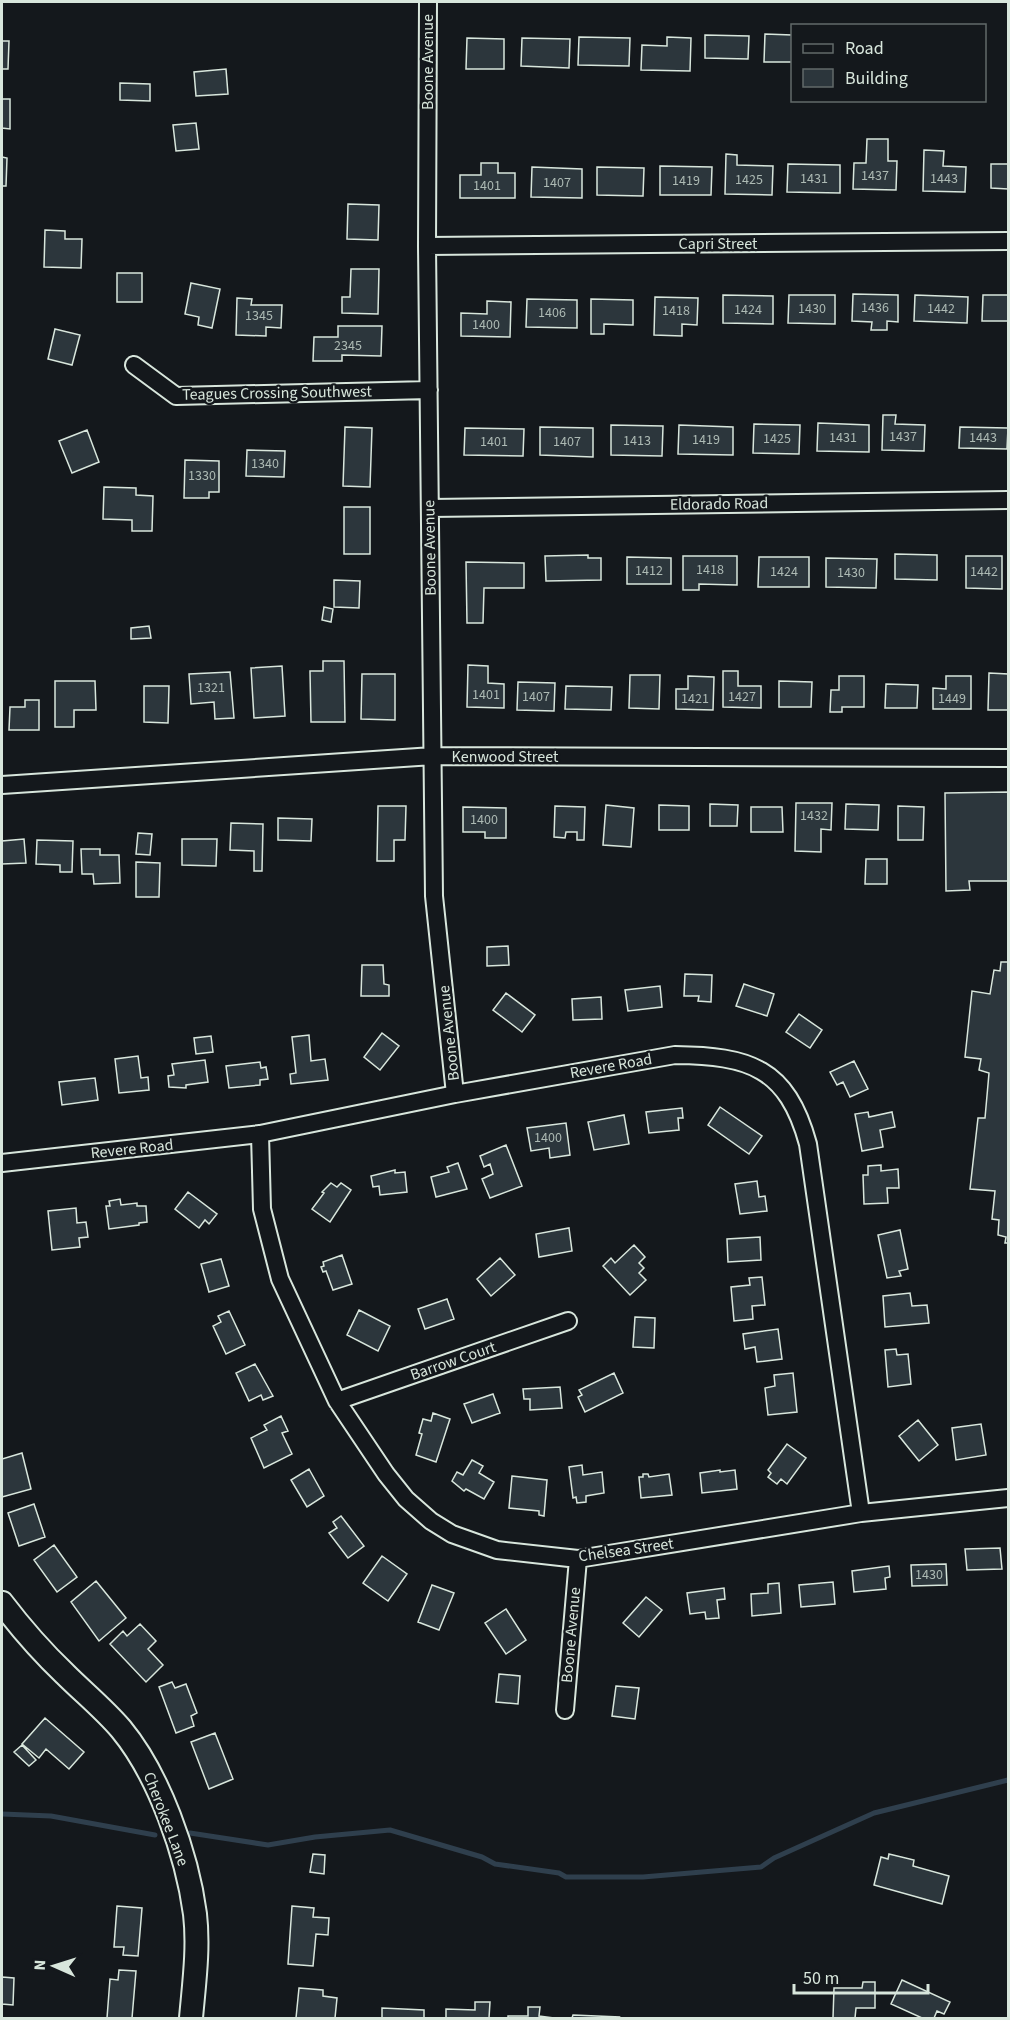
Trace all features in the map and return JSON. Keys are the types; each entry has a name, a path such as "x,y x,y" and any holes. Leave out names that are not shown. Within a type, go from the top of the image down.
{"street":[{"name":"Boone Avenue","path":"428,2 427,246 434,896 455,1094"},
{"name":"Capri Street","path":"427,246 1008,241"},
{"name":"Teagues Crossing Southwest","path":"134,365 176,396 429,390"},
{"name":"Eldorado Road","path":"429,508 1008,500"},
{"name":"Kenwood Street","path":"2,785 433,756 1008,758"},
{"name":"Revere Road","path":"2,1163 260,1134 455,1094 675,1055 708,1056 740,1061 770,1074 781,1085 802,1120 808,1144 861,1513"},
{"name":"Chelsea Street","path":"260,1134 262,1209 280,1279 337,1401 406,1500 431,1521 474,1544 497,1550 578,1559 861,1513 1008,1498"},
{"name":"Barrow Court","path":"337,1401 568,1321"},
{"name":"Boone Avenue","path":"565,1710 578,1559"},
{"name":"Cherokee Lane","path":"2,1602 32,1640 120,1728 140,1756 156,1786 180,1851 195,1915 196,1958 191,2019"}],"building":[{"path":"765,34 791,35 791,62 764,62"},
{"path":"705,35 749,36 748,59 705,58"},
{"path":"579,37 630,38 629,66 578,65"},
{"path":"667,37 691,38 690,71 641,70 642,45 667,46"},
{"path":"467,38 504,39 504,69 466,69"},
{"path":"522,38 570,39 569,68 521,66"},
{"path":"2,41 9,41 8,69 2,69"},
{"path":"226,69 228,94 196,96 194,72"},
{"path":"120,83 150,84 150,101 120,100"},
{"path":"2,99 10,99 10,129 2,128"},
{"path":"196,123 199,149 176,151 173,125"},
{"path":"867,139 888,139 888,161 897,161 896,190 853,189 854,163 866,163"},
{"path":"924,150 944,151 943,166 966,167 965,192 923,191"},
{"path":"726,154 737,155 737,165 773,166 772,195 725,194"},
{"path":"2,157 7,158 6,186 2,186"},
{"path":"481,163 498,163 498,173 515,173 515,198 460,198 460,175 481,175"},
{"path":"788,164 840,165 840,193 787,192"},
{"path":"991,164 1008,164 1008,189 991,188"},
{"path":"660,166 712,167 711,195 660,195"},
{"path":"532,167 582,169 582,198 531,197"},
{"path":"597,167 644,168 643,196 597,195"},
{"path":"348,204 379,205 378,240 347,239"},
{"path":"45,230 65,231 65,239 82,239 81,268 44,267"},
{"path":"351,269 379,269 378,314 342,313 342,297 350,297"},
{"path":"117,273 142,273 142,302 117,302"},
{"path":"191,283 220,289 212,328 198,325 199,317 185,314"},
{"path":"853,294 898,295 898,322 887,321 887,330 871,330 872,322 852,321"},
{"path":"723,295 773,296 773,324 723,323"},
{"path":"789,295 835,295 835,324 788,323"},
{"path":"915,295 968,297 967,323 914,321"},
{"path":"983,295 1008,295 1008,321 982,321"},
{"path":"655,297 698,298 697,325 682,324 682,336 654,335"},
{"path":"237,298 252,299 251,305 282,305 281,328 266,327 266,336 236,335"},
{"path":"527,299 577,300 577,328 526,327"},
{"path":"591,299 633,300 633,325 604,324 604,334 591,334"},
{"path":"487,301 511,302 510,337 461,336 461,313 487,314"},
{"path":"338,326 382,326 381,356 342,355 342,361 313,361 314,337 338,337"},
{"path":"55,329 80,335 72,365 48,359"},
{"path":"883,415 896,415 895,424 925,425 924,451 882,450"},
{"path":"818,423 869,425 869,452 817,451"},
{"path":"754,424 800,425 799,454 753,453"},
{"path":"611,425 663,426 662,456 611,455"},
{"path":"679,425 733,427 733,455 678,454"},
{"path":"345,427 372,428 370,487 343,486"},
{"path":"540,427 593,428 593,457 540,455"},
{"path":"960,427 1008,428 1007,449 959,448"},
{"path":"465,428 524,429 523,456 464,455"},
{"path":"87,430 99,462 72,473 59,441"},
{"path":"247,450 285,451 284,477 246,476"},
{"path":"185,460 219,461 219,492 209,492 209,498 184,498"},
{"path":"104,487 136,488 136,495 153,496 152,531 132,531 132,520 103,519"},
{"path":"344,507 370,507 370,554 344,554"},
{"path":"895,554 937,555 937,580 895,579"},
{"path":"588,555 588,558 601,558 601,580 546,581 545,556"},
{"path":"683,556 737,556 737,585 699,584 699,590 683,590"},
{"path":"966,556 1002,556 1002,589 966,588"},
{"path":"627,557 671,558 671,584 627,584"},
{"path":"759,557 809,557 809,587 758,587"},
{"path":"826,558 877,559 876,588 826,587"},
{"path":"466,562 524,563 524,588 484,588 483,623 467,623"},
{"path":"334,580 360,581 359,608 334,607"},
{"path":"324,607 333,609 331,622 322,620"},
{"path":"149,626 151,638 131,639 131,628"},
{"path":"323,661 344,661 345,722 311,722 310,671 323,671"},
{"path":"468,665 488,666 488,683 504,684 504,708 467,707"},
{"path":"282,666 285,716 254,718 251,668"},
{"path":"723,671 738,671 738,686 761,686 761,708 723,707"},
{"path":"230,672 234,718 215,719 214,702 191,704 189,674"},
{"path":"989,673 1008,674 1008,710 988,710"},
{"path":"362,674 395,674 395,720 361,719"},
{"path":"630,675 660,675 659,709 629,708"},
{"path":"688,676 714,677 713,710 676,709 676,689 688,689"},
{"path":"839,676 864,676 864,707 842,707 842,712 830,712 831,690 839,690"},
{"path":"946,676 971,676 971,709 933,709 933,688 946,689"},
{"path":"55,681 95,681 96,710 74,710 74,727 55,727"},
{"path":"779,681 812,682 811,707 779,707"},
{"path":"518,682 555,683 554,711 517,710"},
{"path":"886,684 918,685 917,708 885,708"},
{"path":"144,686 169,686 168,723 144,722"},
{"path":"566,686 612,687 611,710 565,709"},
{"path":"25,700 39,700 39,730 9,730 10,707 25,707"},
{"path":"1008,792 1008,881 969,881 970,890 946,891 945,793"},
{"path":"796,803 832,803 831,830 821,829 821,852 795,851"},
{"path":"710,804 738,805 737,826 710,826"},
{"path":"846,804 879,805 878,830 845,829"},
{"path":"606,805 634,808 631,847 603,845"},
{"path":"659,805 689,806 689,830 659,830"},
{"path":"378,806 406,806 405,840 394,840 394,861 377,861"},
{"path":"555,806 585,807 584,840 577,840 577,832 566,832 565,838 554,837"},
{"path":"898,806 924,807 923,840 898,840"},
{"path":"463,807 506,808 506,838 485,838 485,832 463,832"},
{"path":"751,807 782,807 783,832 751,832"},
{"path":"278,818 312,819 311,841 278,840"},
{"path":"231,823 263,824 262,871 254,871 254,851 230,850"},
{"path":"138,833 152,834 150,855 136,854"},
{"path":"24,839 26,863 2,864 2,841"},
{"path":"182,839 217,839 216,866 182,865"},
{"path":"37,840 73,841 72,872 60,872 60,865 36,864"},
{"path":"81,849 100,849 100,855 119,855 120,883 94,884 93,874 82,874"},
{"path":"866,859 887,859 887,884 865,884"},
{"path":"136,862 160,863 159,897 136,897"},
{"path":"508,946 509,965 487,966 487,947"},
{"path":"1001,962 1008,962 1008,1243 1005,1243 1006,1237 998,1235 999,1220 992,1219 995,1191 970,1189 978,1118 985,1118 989,1073 979,1070 981,1059 965,1057 972,991 990,994 994,970 1000,971"},
{"path":"362,965 383,965 384,984 389,985 389,996 361,996"},
{"path":"685,974 712,975 711,1002 698,1001 699,996 684,996"},
{"path":"744,984 774,994 767,1016 736,1006"},
{"path":"660,986 662,1007 628,1011 625,990"},
{"path":"506,993 535,1015 522,1032 493,1010"},
{"path":"601,997 602,1019 573,1020 572,999"},
{"path":"799,1014 822,1030 810,1048 786,1032"},
{"path":"382,1033 399,1046 380,1070 364,1057"},
{"path":"309,1035 311,1061 325,1059 328,1080 291,1084 290,1074 296,1073 292,1037"},
{"path":"211,1036 213,1052 196,1054 194,1038"},
{"path":"138,1056 141,1078 148,1077 149,1090 119,1093 115,1059"},
{"path":"205,1060 208,1082 186,1085 186,1088 169,1087 168,1076 174,1075 172,1064"},
{"path":"854,1061 868,1089 850,1097 843,1082 837,1085 830,1072"},
{"path":"260,1062 261,1068 266,1067 268,1079 260,1080 260,1085 229,1088 226,1066"},
{"path":"95,1078 98,1100 62,1105 59,1082"},
{"path":"720,1107 762,1136 749,1154 708,1125"},
{"path":"682,1108 683,1118 678,1118 679,1130 649,1133 646,1112"},
{"path":"868,1112 869,1117 892,1112 895,1127 880,1130 883,1147 862,1151 855,1114"},
{"path":"624,1115 629,1144 594,1150 588,1122"},
{"path":"566,1123 570,1155 550,1158 549,1148 531,1151 527,1128"},
{"path":"506,1145 522,1186 490,1198 482,1179 493,1174 490,1164 484,1167 480,1156"},
{"path":"458,1163 467,1189 436,1197 431,1177 449,1172 447,1167"},
{"path":"881,1165 881,1171 898,1169 899,1188 887,1188 888,1203 864,1204 863,1175 868,1175 868,1166"},
{"path":"395,1170 395,1173 405,1172 407,1192 380,1195 379,1186 373,1187 371,1176"},
{"path":"757,1181 759,1197 765,1196 767,1211 740,1214 735,1184"},
{"path":"331,1183 337,1187 341,1183 351,1190 330,1222 312,1209 324,1193 322,1192"},
{"path":"188,1192 217,1214 209,1224 205,1220 199,1228 175,1209"},
{"path":"120,1199 121,1205 137,1203 137,1206 146,1206 147,1222 109,1229 106,1206 110,1206 109,1201"},
{"path":"76,1208 77,1223 86,1222 88,1237 79,1238 80,1247 52,1250 48,1211"},
{"path":"569,1228 572,1251 539,1257 536,1234"},
{"path":"900,1230 908,1269 899,1271 901,1276 887,1278 878,1235"},
{"path":"760,1237 761,1260 728,1262 727,1239"},
{"path":"634,1245 645,1257 639,1263 644,1268 639,1273 646,1280 630,1295 603,1266 611,1258 615,1263"},
{"path":"342,1255 352,1284 333,1290 326,1271 323,1272 321,1267 324,1266 323,1262"},
{"path":"500,1258 515,1275 491,1296 477,1279"},
{"path":"221,1259 229,1286 209,1292 201,1264"},
{"path":"762,1277 765,1305 752,1306 753,1319 734,1321 731,1287 750,1285 749,1278"},
{"path":"910,1293 912,1306 927,1305 929,1323 885,1327 883,1296"},
{"path":"447,1299 454,1319 425,1329 418,1309"},
{"path":"359,1310 390,1326 378,1351 347,1335"},
{"path":"229,1311 245,1345 226,1354 213,1326 221,1322 218,1316"},
{"path":"635,1317 655,1318 654,1348 633,1347"},
{"path":"778,1329 782,1359 757,1362 755,1347 745,1349 743,1334"},
{"path":"896,1349 897,1355 908,1354 911,1384 888,1387 885,1350"},
{"path":"255,1364 273,1396 263,1400 261,1395 249,1401 236,1373"},
{"path":"614,1373 623,1393 585,1412 578,1397 582,1395 579,1390"},
{"path":"793,1373 797,1412 768,1415 765,1388 775,1386 774,1375"},
{"path":"560,1387 562,1408 530,1410 530,1399 524,1399 523,1389"},
{"path":"493,1394 500,1413 472,1423 464,1404"},
{"path":"433,1413 450,1419 436,1462 416,1455 422,1434 419,1433 423,1419 431,1421"},
{"path":"281,1416 288,1431 282,1433 292,1454 264,1468 251,1438 267,1430 264,1425"},
{"path":"918,1420 938,1445 919,1461 899,1436"},
{"path":"981,1424 986,1455 956,1460 952,1428"},
{"path":"787,1444 806,1458 787,1484 781,1479 777,1484 768,1477 771,1473 768,1470"},
{"path":"22,1453 31,1489 2,1497 2,1459"},
{"path":"472,1460 483,1466 479,1473 494,1482 484,1499 466,1489 464,1491 452,1481 457,1472 463,1475"},
{"path":"582,1465 583,1475 602,1472 604,1493 586,1496 586,1502 577,1503 576,1497 573,1498 569,1467"},
{"path":"309,1469 324,1496 307,1507 291,1480"},
{"path":"720,1470 720,1472 735,1470 737,1489 702,1493 700,1473"},
{"path":"643,1474 648,1474 649,1477 669,1474 672,1495 641,1498 639,1477 643,1477"},
{"path":"512,1476 547,1480 544,1516 539,1515 539,1511 509,1508"},
{"path":"34,1504 45,1537 19,1546 8,1513"},
{"path":"341,1516 364,1546 348,1558 329,1533 337,1528 333,1522"},
{"path":"54,1545 77,1577 57,1592 34,1560"},
{"path":"1000,1548 1002,1569 967,1570 965,1549"},
{"path":"382,1556 407,1574 388,1601 363,1583"},
{"path":"946,1564 947,1585 912,1586 911,1565"},
{"path":"889,1566 890,1577 885,1578 886,1589 854,1592 852,1571"},
{"path":"96,1581 126,1618 99,1641 71,1602"},
{"path":"833,1582 835,1604 801,1607 799,1585"},
{"path":"779,1583 781,1613 752,1616 751,1594 768,1593 768,1584"},
{"path":"432,1585 454,1593 439,1630 418,1622"},
{"path":"724,1588 725,1599 717,1600 719,1618 706,1619 705,1612 690,1614 687,1593"},
{"path":"646,1597 662,1610 639,1637 623,1623"},
{"path":"506,1609 526,1640 506,1654 485,1623"},
{"path":"140,1624 156,1641 148,1649 163,1665 146,1682 110,1644 123,1631 127,1636"},
{"path":"499,1674 520,1676 518,1704 496,1702"},
{"path":"172,1682 175,1688 186,1684 197,1713 191,1716 194,1726 176,1733 159,1687"},
{"path":"616,1686 639,1688 635,1719 612,1716"},
{"path":"45,1718 84,1752 69,1769 46,1749 39,1758 22,1744"},
{"path":"215,1733 233,1779 209,1789 191,1742"},
{"path":"22,1745 36,1760 29,1766 14,1752"},
{"path":"313,1854 325,1855 324,1874 310,1872"},
{"path":"889,1854 914,1860 913,1866 949,1876 942,1904 874,1885 881,1857 888,1859"},
{"path":"117,1906 142,1908 138,1956 123,1955 124,1947 114,1947"},
{"path":"292,1906 314,1908 313,1917 329,1918 328,1935 316,1934 313,1966 288,1964"},
{"path":"119,1970 136,1971 132,2018 107,2018 110,1979 118,1980"},
{"path":"2,1977 14,1978 13,2005 2,2004"},
{"path":"902,1980 950,2002 944,2014 937,2011 934,2018 922,2018 891,2004"},
{"path":"863,1982 875,1982 875,2008 856,2008 855,2018 833,2018 834,1988 862,1988"},
{"path":"299,1988 323,1990 323,1996 337,1998 335,2018 296,2018"},
{"path":"475,2002 490,2002 489,2018 446,2018 446,2009 475,2010"},
{"path":"528,2007 540,2007 539,2016 554,2018 508,2018 508,2016 528,2016"},
{"path":"382,2008 424,2010 424,2018 382,2018"},
{"path":"573,2015 619,2017 572,2018"}],"waterway":[{"path":"190,1833 268,1845 315,1837 390,1830 482,1857 495,1864 559,1873 566,1877 643,1877 761,1867 774,1858 874,1813 1008,1780"},
{"path":"2,1814 51,1816 155,1835"}]}
